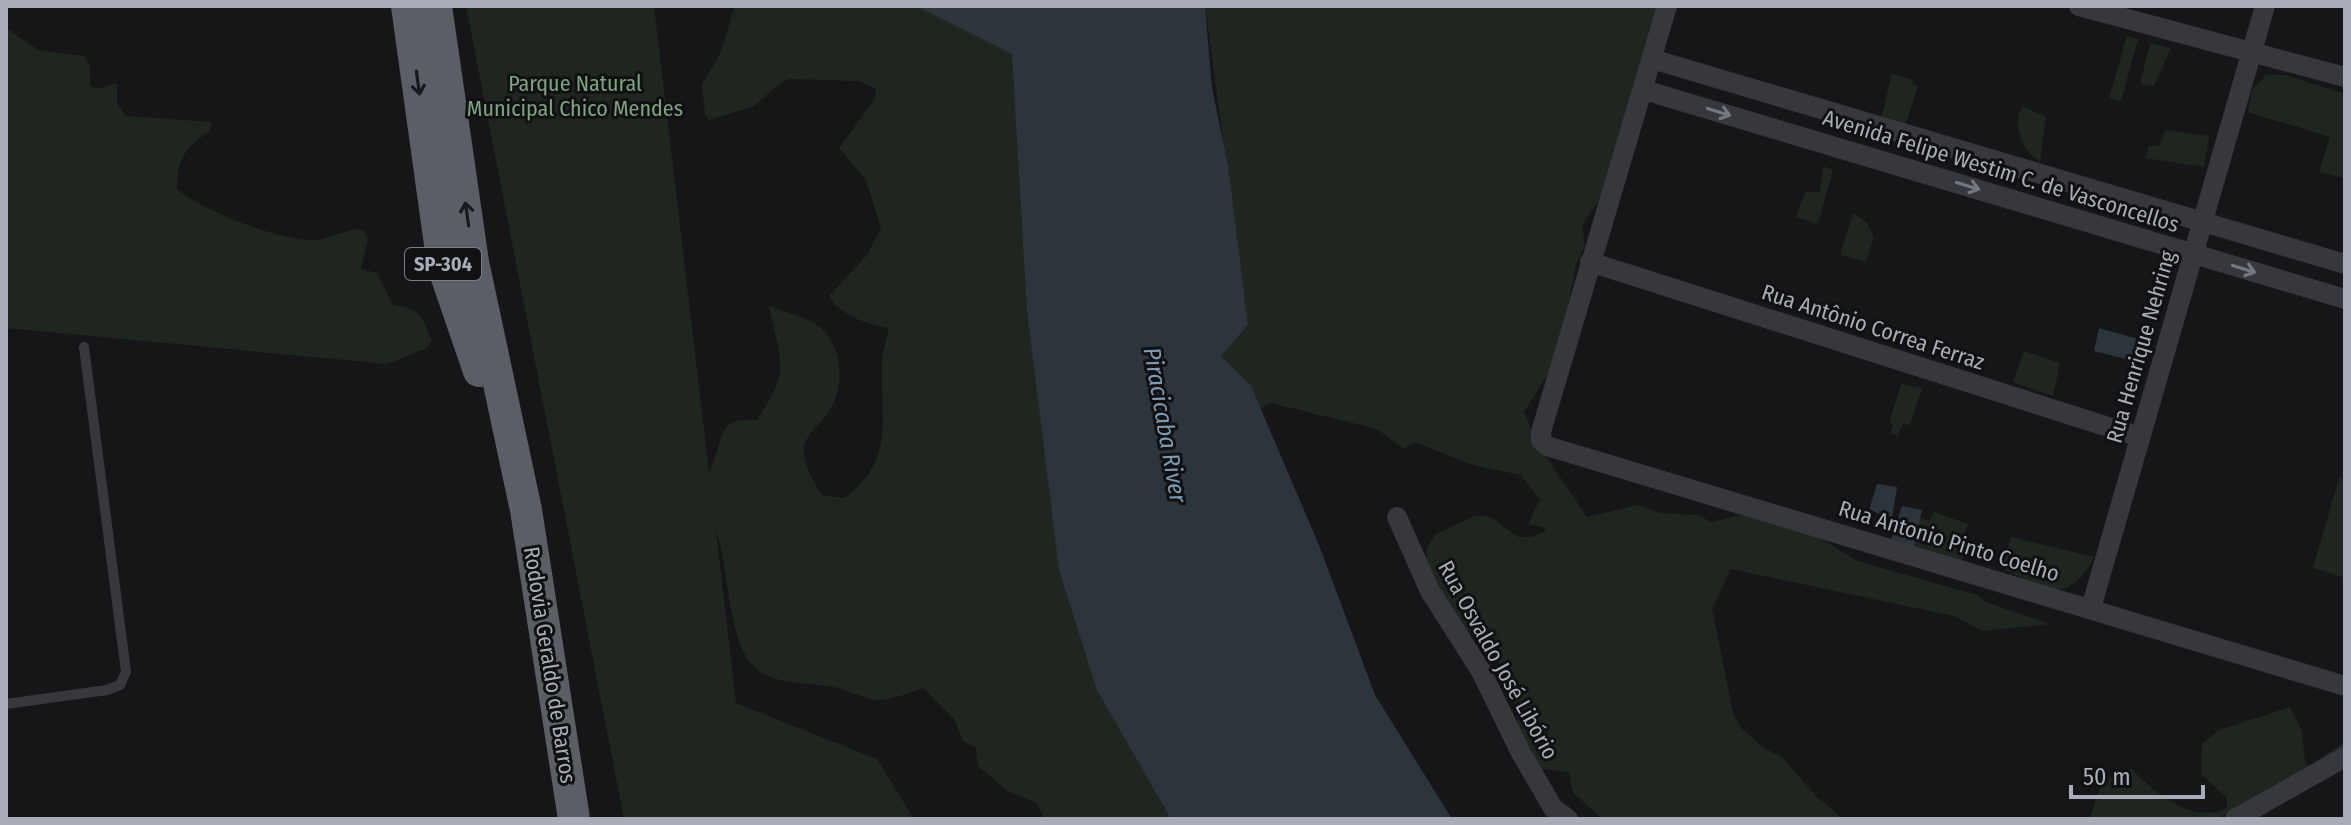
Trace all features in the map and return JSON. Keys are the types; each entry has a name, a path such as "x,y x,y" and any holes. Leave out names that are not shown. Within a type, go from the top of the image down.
{"highway":[{"name":"Rodovia Geraldo de Barros","path":"407,6 443,266 526,510"},
{"name":"Rodovia Geraldo de Barros","path":"436,6 473,262 526,510 574,819"}],"street":[{"path":"1590,262 1667,6"},
{"path":"2079,6 2345,77"},
{"name":"Rua Henrique Nehring","path":"2091,608 2265,6"},
{"name":"Avenida Felipe Westim C. de Vasconcellos","path":"1652,59 2345,264"},
{"name":"Avenida Felipe Westim C. de Vasconcellos","path":"1644,90 2345,299"},
{"name":"Rua Antônio Correa Ferraz","path":"1590,262 2140,437"},
{"name":"Rua Antonio Pinto Coelho","path":"1590,262 1541,440 1547,446 2345,686"},
{"name":"Rua Osvaldo José Libório","path":"1397,517 1430,591 1481,671 1527,763 1553,808 1568,819"},
{"path":"2235,819 2345,757"}],"lane":[{"path":"6,704 107,690 120,685 126,672 84,347"}],"green space":[{"name":"Parque Natural Municipal Chico Mendes","path":"466,6 654,6 709,472 727,427 733,422 757,420 775,388 780,365 769,306 816,324 829,336 834,346 840,369 834,403 807,439 804,455 822,495 844,498 872,469 882,438 882,361 889,328 855,318 840,309 829,296 867,255 881,228 866,180 839,148 875,99 876,89 859,81 790,79 780,83 753,107 709,120 705,115 702,84 719,56 735,6 957,6 1017,50 1230,819 1044,819 1037,803 1006,790 978,766 976,748 963,741 955,720 923,688 875,700 835,687 769,677 750,662 735,628 716,530 736,703 877,759 914,819 624,819"},
{"path":"1205,6 1657,6 1600,199 1582,225 1585,245 1576,265 1558,358 1524,412 1536,442 1587,517 1638,505 1660,513 1698,515 1711,522 1743,515 1811,532 1857,561 1977,595 1988,603 2050,624 1982,631 1954,616 1731,569 1712,609 1734,716 1742,729 1764,748 1782,757 1816,796 1843,819 1603,819 1573,793 1569,772 1535,768 1516,735 1518,719 1502,665 1455,618 1427,562 1427,547 1436,534 1476,515 1490,517 1518,537 1532,537 1545,531 1545,528 1528,524 1540,499 1520,475 1473,465 1415,442 1404,449 1377,429 1271,403 1260,409 1251,386 1221,356 1248,325"},
{"path":"6,28 38,50 84,56 90,66 90,86 97,89 117,83 117,104 126,116 212,122 210,131 194,143 181,162 177,189 188,197 243,223 283,236 315,240 363,229 368,240 361,269 377,273 393,305 409,308 418,315 432,340 427,348 387,364 6,328"},
{"path":"2127,36 2138,39 2121,101 2109,98"},
{"path":"2150,43 2171,48 2154,86 2140,84"},
{"path":"1892,74 1913,80 1912,84 1918,86 1903,133 1879,127"},
{"path":"2266,75 2285,75 2345,94 2345,178 2319,172 2330,137 2248,112 2252,90"},
{"path":"2022,106 2046,117 2040,162 2028,151 2020,137 2018,122"},
{"path":"2165,130 2209,136 2204,167 2145,158 2149,146 2159,146"},
{"path":"1823,166 1833,170 1818,224 1796,217 1805,192 1820,192"},
{"path":"1853,213 1867,223 1874,237 1866,262 1840,255"},
{"path":"2024,351 2060,363 2053,396 2013,382"},
{"path":"1901,384 1922,388 1910,425 1903,424 1898,436 1891,434 1893,424 1889,423"},
{"path":"2339,478 2345,479 2345,578 2313,568"},
{"path":"1934,512 1968,524 1963,538 1969,540 1961,562 1914,547 1920,518 1930,521"},
{"path":"2011,537 2094,557 2074,583 2064,588 2042,587 2001,568"},
{"path":"2290,707 2302,731 2305,762 2309,766 2345,742 2345,754 2216,819 2091,819 2098,794 2108,779 2123,770 2132,769 2151,788 2175,804 2201,812 2227,808 2227,798 2201,774 2202,744 2219,730"}],"water":[{"name":"Piracicaba River","path":"916,6 1205,6 1212,88 1228,165 1248,325 1221,356 1251,386 1319,545 1375,695 1452,819 1171,819 1097,690 1059,570 1027,310 1012,54"},
{"path":"2099,328 2149,342 2142,363 2094,351"},
{"path":"1877,484 1897,487 1892,518 1869,510"},
{"path":"1902,506 1922,510 1914,547 1891,540"}]}
